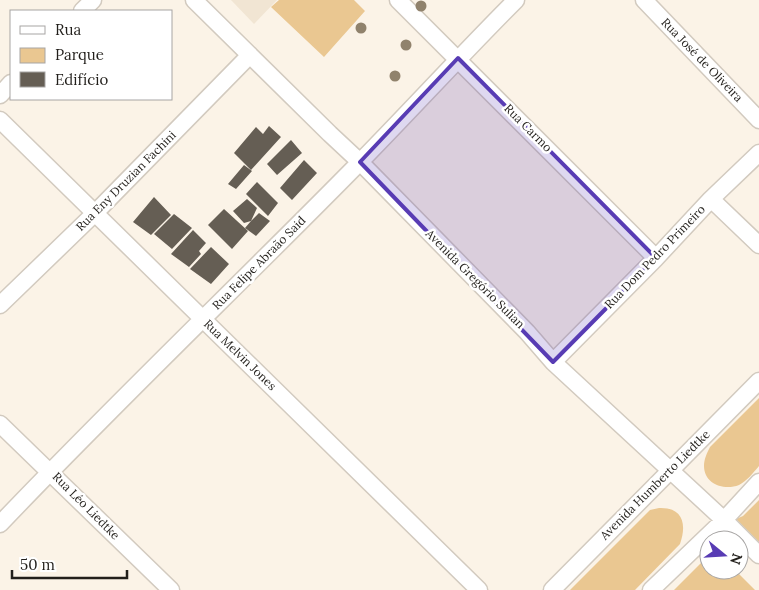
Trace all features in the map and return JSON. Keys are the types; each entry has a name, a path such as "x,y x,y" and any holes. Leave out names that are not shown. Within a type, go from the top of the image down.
{"street":[{"path":"83,10 93,0"},
{"name":"Avenida Gregório Sulian","path":"194,0 360,162 527,332 553,362 724,520 759,555"},
{"name":"Rua Carmo","path":"398,0 656,258"},
{"name":"Rua Felipe Abraão Said","path":"0,524 50,471 360,162 458,58 516,0"},
{"name":"Rua José de Oliveira","path":"644,0 759,120"},
{"name":"Rua Eny Druzian Fachini","path":"0,305 95,213 250,55"},
{"path":"0,94 10,84"},
{"name":"Rua Melvin Jones","path":"0,120 479,590"},
{"name":"Rua Dom Pedro Primeiro","path":"553,362 656,258 711,199 759,153"},
{"path":"711,199 759,245"},
{"name":"Avenida Humberto Liedtke","path":"552,590 759,381"},
{"name":"Rua Léo Liedtke","path":"0,424 171,590"},
{"path":"652,590 724,520 759,482"}],"highlighted area":[{"path":"458,58 656,258 553,362 360,162"}],"shaded area":[{"path":"231,0 277,0 254,24"}],"green space":[{"path":"279,0 354,0 365,11 324,57 271,7"},
{"path":"759,398 759,466 747,479 733,487 721,486 711,482 707,477 704,466 710,447"},
{"path":"759,500 759,542 736,519 743,516"},
{"path":"659,508 673,510 681,518 683,530 680,544 635,590 570,590 650,510"},
{"path":"699,565 699,580 745,580 755,590 674,590"}],"building":[{"path":"269,126 281,137 251,170 234,153 256,127 263,134"},
{"path":"291,140 302,153 277,175 267,164"},
{"path":"304,160 317,173 292,200 280,188"},
{"path":"244,165 252,171 236,189 228,184"},
{"path":"257,182 278,203 268,216 246,194"},
{"path":"154,197 171,215 151,235 133,222"},
{"path":"247,199 257,208 251,221 244,223 233,211"},
{"path":"224,209 248,231 232,249 208,225"},
{"path":"259,213 270,221 256,236 245,228"},
{"path":"174,214 192,228 172,249 154,234"},
{"path":"193,230 206,243 199,251 201,254 189,267 171,254"},
{"path":"211,247 229,264 211,284 190,269"}]}
